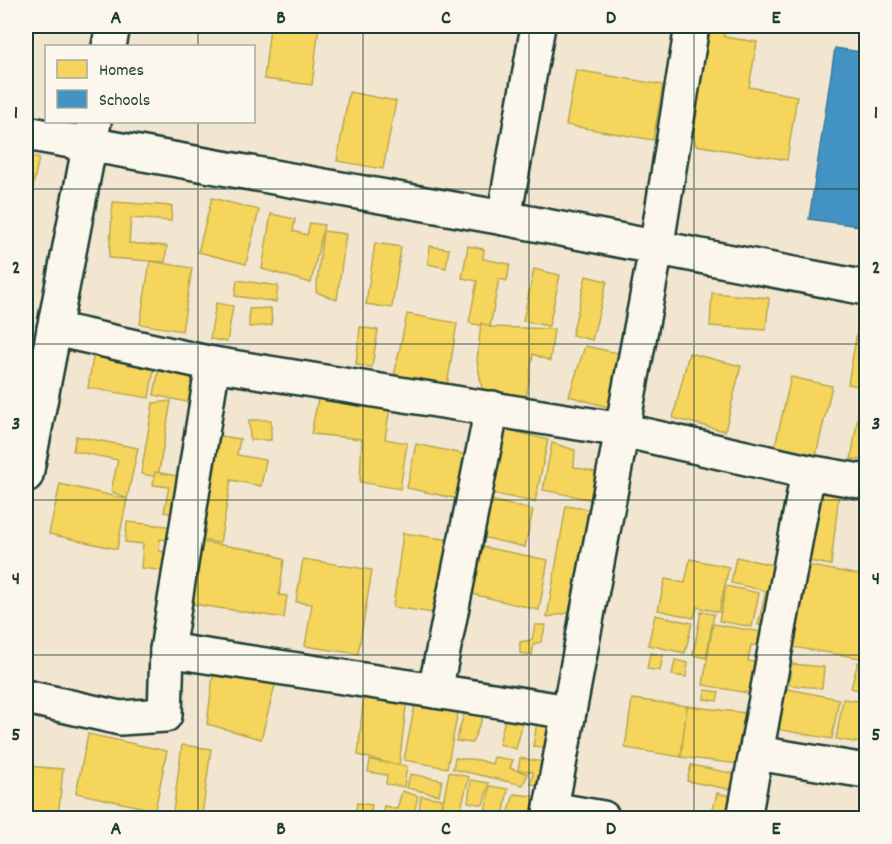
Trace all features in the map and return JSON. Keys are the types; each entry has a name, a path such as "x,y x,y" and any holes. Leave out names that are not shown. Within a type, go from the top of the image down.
{"street":[{"path":"109,45 113,26"},
{"path":"504,218 538,26"},
{"path":"603,819 550,814 656,249 692,26"},
{"path":"26,133 92,133 656,249 867,288"},
{"path":"26,475 92,133"},
{"path":"54,329 213,364 622,430 808,472 867,482"},
{"path":"26,697 120,718 165,715 167,650 213,364"},
{"path":"435,691 492,408"},
{"path":"744,819 808,472"},
{"path":"167,650 569,712"},
{"path":"757,753 867,771"}],"building: Homes":[{"path":"270,26 319,26 312,85 264,79"},
{"path":"718,26 726,26 724,37 757,42 749,87 797,96 787,160 695,145 689,80 708,33"},
{"path":"576,70 663,85 653,140 566,125"},
{"path":"349,92 396,101 383,169 337,161"},
{"path":"26,155 39,158 26,219"},
{"path":"212,198 259,210 246,264 198,252"},
{"path":"113,202 172,206 171,221 131,218 129,243 167,246 165,262 109,258"},
{"path":"271,214 295,219 293,231 307,235 310,223 324,225 311,283 262,269"},
{"path":"323,231 346,234 337,300 316,292"},
{"path":"375,243 401,247 392,308 366,304"},
{"path":"429,246 449,249 446,268 428,264"},
{"path":"468,246 484,249 483,259 510,264 507,281 499,279 490,327 469,323 477,281 462,278"},
{"path":"150,261 192,268 182,331 140,324"},
{"path":"534,269 560,275 549,326 523,321"},
{"path":"586,276 607,281 592,340 572,335"},
{"path":"237,280 278,286 276,302 235,296"},
{"path":"712,293 769,298 766,330 710,326"},
{"path":"216,303 233,306 227,342 210,339"},
{"path":"271,308 272,325 249,327 249,309"},
{"path":"407,314 457,323 447,386 394,376"},
{"path":"859,321 866,323 866,388 848,384"},
{"path":"481,323 490,327 554,329 550,361 533,354 526,399 483,394 477,361"},
{"path":"360,327 378,330 372,367 356,365"},
{"path":"95,345 156,356 149,398 88,388"},
{"path":"585,346 623,354 611,408 569,396"},
{"path":"689,353 741,366 725,431 673,418"},
{"path":"161,357 208,367 201,405 154,395"},
{"path":"791,377 832,386 816,455 775,446"},
{"path":"862,392 866,393 866,429 863,445 866,447 863,460 851,459"},
{"path":"318,398 391,401 385,439 407,443 400,489 360,482 362,439 311,434"},
{"path":"171,401 158,477 141,474 153,403"},
{"path":"249,420 271,420 271,440 250,440"},
{"path":"505,429 548,440 535,502 490,493"},
{"path":"76,436 138,448 127,499 111,491 118,460 73,451"},
{"path":"220,436 240,439 237,455 266,460 261,486 231,480 220,543 201,540"},
{"path":"552,443 575,450 574,467 600,473 593,500 543,490"},
{"path":"416,444 468,455 458,499 407,488"},
{"path":"155,472 189,478 182,516 164,512 169,487 153,485"},
{"path":"824,481 840,484 831,565 808,561"},
{"path":"60,484 127,499 117,549 49,534"},
{"path":"482,498 533,510 525,547 473,535"},
{"path":"566,506 594,510 577,611 547,617"},
{"path":"127,522 176,527 175,541 160,539 159,551 175,553 173,572 141,568 143,544 125,542"},
{"path":"403,533 450,540 440,614 393,607"},
{"path":"202,542 268,552 284,560 279,595 287,596 284,618 193,604"},
{"path":"483,547 548,560 539,610 472,594"},
{"path":"736,557 782,567 769,628 758,625 766,591 731,583"},
{"path":"303,559 372,570 358,654 305,646 312,604 296,602"},
{"path":"690,559 729,567 719,612 697,607 694,618 658,610 665,579 685,583"},
{"path":"806,565 866,576 866,619 860,658 792,647"},
{"path":"726,586 759,593 752,627 719,621"},
{"path":"701,612 714,614 706,658 693,655"},
{"path":"655,615 692,623 685,653 648,645"},
{"path":"713,624 768,633 766,647 751,645 748,661 763,664 758,695 703,685"},
{"path":"535,625 546,625 541,642 534,644 532,655 520,653 520,642 532,640"},
{"path":"650,653 663,655 660,671 647,669"},
{"path":"675,660 688,663 686,677 672,675"},
{"path":"858,662 866,665 866,692 851,688"},
{"path":"791,664 824,667 822,688 789,685"},
{"path":"213,676 276,682 261,739 207,724"},
{"path":"783,688 839,699 832,739 776,729"},
{"path":"705,690 719,692 717,701 704,699"},
{"path":"364,692 407,698 399,766 358,755"},
{"path":"416,699 459,707 447,768 404,760"},
{"path":"632,699 687,706 681,757 625,748"},
{"path":"843,699 866,702 866,744 836,739"},
{"path":"687,706 745,713 739,764 681,757"},
{"path":"464,714 484,714 472,743 456,741"},
{"path":"505,719 523,722 516,749 499,744"},
{"path":"537,723 558,726 550,748 533,746"},
{"path":"88,734 167,751 155,810 76,793"},
{"path":"182,745 211,749 202,816 173,812"},
{"path":"494,757 513,760 510,768 528,774 523,785 453,769 455,758 479,760 492,764"},
{"path":"520,758 544,762 541,785 531,784 533,772 518,770"},
{"path":"370,760 407,766 404,787 386,784 387,775 368,772"},
{"path":"691,765 741,775 738,791 687,781"},
{"path":"26,766 63,769 58,818 26,818"},
{"path":"449,772 469,777 460,812 442,808"},
{"path":"410,774 442,780 439,795 407,788"},
{"path":"471,780 489,783 483,805 468,802"},
{"path":"490,786 508,789 503,818 484,817"},
{"path":"402,791 418,796 414,813 409,811 407,818 381,818 384,806 397,809"},
{"path":"717,793 741,798 738,814 713,809"},
{"path":"514,794 541,797 536,818 507,818"},
{"path":"421,796 442,799 439,818 412,818 418,817"},
{"path":"357,803 372,805 370,818 354,818"},
{"path":"482,812 481,818 470,818 470,813"}],"building: Schools":[{"path":"835,48 866,53 866,169 862,200 866,201 866,227 809,219"}]}
